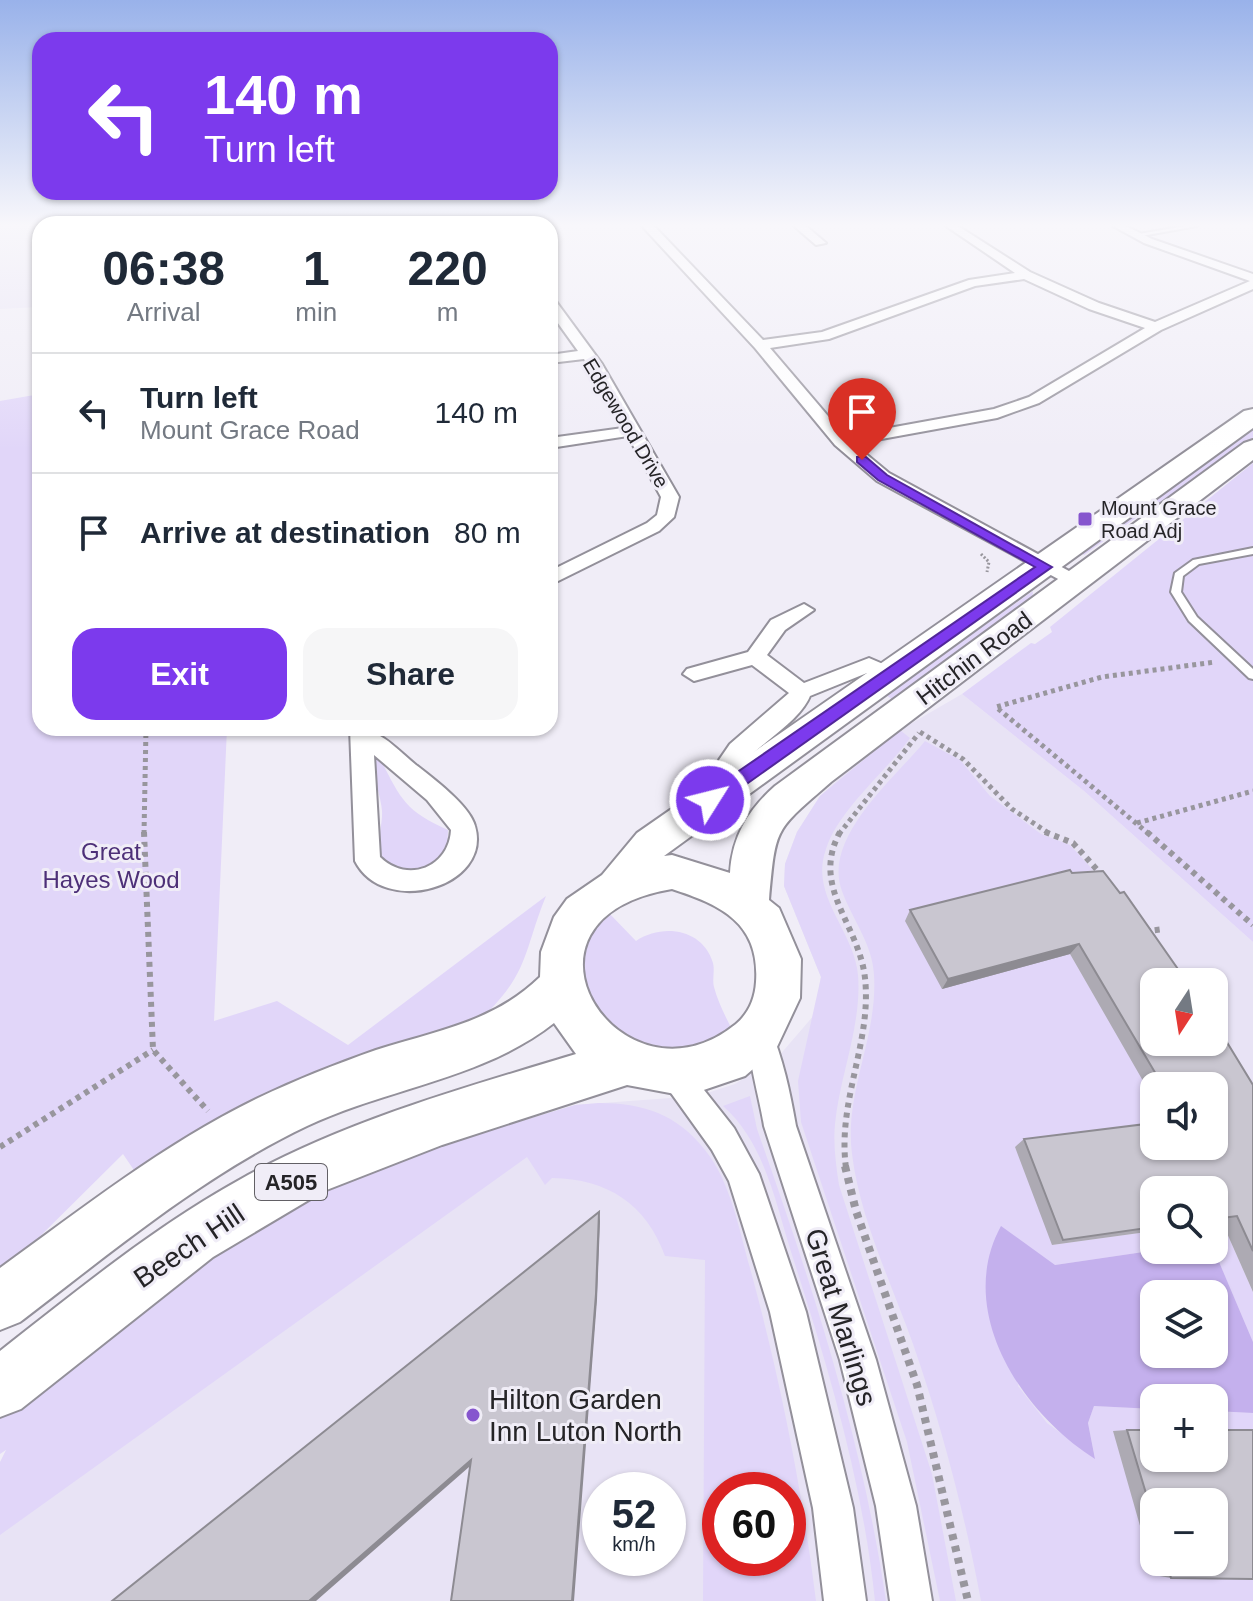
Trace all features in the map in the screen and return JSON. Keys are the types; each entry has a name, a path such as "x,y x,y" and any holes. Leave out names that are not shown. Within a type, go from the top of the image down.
{"main road":[{"name":"Hitchin Road","path":"748,903 753,846 762,826 777,808 1253,416"},
{"name":"Hitchin Road","path":"618,883 651,844 889,675 1059,574 1253,448"},
{"name":"A505","path":"672,872 700,876 725,886 748,903 773,936 782,977 779,998 759,1036 719,1063 648,1067 603,1048 583,1030 570,1009 562,985 561,960 567,936 580,914 597,896 618,883 644,874 672,872"},
{"name":"A505","path":"0,1302 145,1196 233,1138 320,1094 466,1050 543,1008 562,985"},
{"name":"Beech Hill","path":"0,1388 167,1256 263,1196 411,1130 648,1067"}],"street":[{"path":"718,301 760,345 841,442 883,477 1059,574"},
{"path":"760,345 824,336 923,301"},
{"path":"1082,301 1156,327"},
{"path":"841,442 997,413 1034,400 1156,327 1215,301"},
{"name":"Edgewood Drive","path":"558,314 586,354 670,497 665,517 653,527 558,575"},
{"path":"558,358 586,354"},
{"path":"558,442 632,431"},
{"path":"694,674 755,657 778,625 804,610"},
{"path":"755,657 801,691 821,687 848,671 869,665 889,675"},
{"path":"730,786 720,776 738,750 796,703 801,691"},
{"path":"361,736 368,861 375,872 388,880 407,883 434,877 451,865 462,850 464,828 435,793 368,736"},
{"name":"Great Marlings","path":"759,1036 774,1086 780,1126 858,1360 896,1506 911,1601"},
{"name":"Great Marlings","path":"648,1067 723,1139 743,1174 788,1312 833,1508 845,1601"}],"lane":[{"path":"1253,551 1196,562 1178,575 1176,592 1182,607 1253,675"}],"path":[{"path":"978,551 990,568 983,577"},
{"path":"1235,658 1114,674 996,707 1137,823 1253,925"},
{"path":"968,1601 943,1476 895,1314 850,1190 842,1145 850,1075 867,1019 866,975 858,942 831,883 830,855 847,822 892,772 920,732 963,759 1005,804 1041,830 1073,843 1111,886"},
{"path":"146,736 144,836 153,1050 233,1138"},
{"path":"1137,823 1253,791"},
{"path":"1139,920 1149,931 1164,929"},
{"path":"0,1147 153,1050"}],"shaded area":[{"path":"0,301 32,301 32,307 0,309"},
{"path":"962,694 1084,791 1253,942 1253,1601 0,1601 0,1462 282,1214 362,1175 434,1148 575,1105 698,1096 735,1084 778,1057 815,1014 821,977 784,886 785,864 797,832 820,796 900,730"},
{"path":"1001,1226 1055,1265 1140,1252 1140,1264 1220,1264 1227,1280 1140,1280 1140,1368 1228,1368 1228,1283 1253,1342 1253,1413 1228,1412 1228,1384 1140,1384 1140,1408 1094,1406 1088,1423 1095,1459 1068,1440 1043,1416 1021,1388 1003,1358 991,1326 986,1292 989,1259"}],"green space":[{"name":"Great Hayes Wood","path":"32,395 32,736 227,736 214,1021 277,1001 348,1045 546,896 519,971 488,1012 140,1179 123,1154 0,1276 0,401"},
{"path":"1253,428 1253,443 1153,512 1137,517 1084,555 1080,552"},
{"path":"1253,463 1253,942 1084,791 962,694 1031,643 1035,644 1052,632 1050,627"},
{"path":"1033,591 1032,600 897,703 886,695"},
{"path":"900,730 910,738 841,820 832,834 822,866 828,898 849,943 858,975 857,1012 838,1105 835,1147 839,1185 932,1474 956,1601 940,1601 907,1442 801,1122 798,1081 821,977 784,886 785,864 797,832 820,796"},
{"path":"925,741 960,760 990,796 1041,834 1070,845 1093,870 1059,876 1070,954 1140,1074 1140,1145 1052,1245 1140,1233 1140,1252 1055,1265 1018,1386 1047,1423 1095,1458 1088,1423 1094,1406 1140,1408 1140,1431 1114,1431 1140,1524 1140,1576 1253,1575 1253,1601 981,1601 943,1439 924,1375 869,1226 852,1154 853,1109 871,1021 874,975 870,953 842,891 839,871 842,851 851,830 880,791"},
{"path":"374,756 380,758 405,802 422,816 448,830 447,851 422,868 403,872 393,870 380,855 382,811 373,769"},
{"path":"607,911 636,941 647,935 670,931 681,932 701,943 713,963 713,984 734,1034 696,1047 664,1052 639,1045 607,1023 595,1008 582,974 583,955 589,936"},
{"path":"750,1096 757,1129 816,1303 849,1421 876,1540 886,1601 875,1601 870,1557 843,1428 775,1197 750,1138 723,1106"},
{"path":"599,1103 630,1105 658,1113 683,1127 694,1138 714,1163 728,1191 738,1222 761,1309 796,1472 704,1472 705,1260 665,1256 647,1222 622,1198 591,1183 552,1178 545,1185 527,1157 0,1535 0,1462 6,1450 0,1454 0,1418 129,1317 264,1225 361,1175 467,1137 575,1105"},
{"path":"1228,1236 1253,1292 1253,1342 1228,1280 1220,1264 1228,1264"},
{"path":"1228,1412 1253,1413 1253,1431 1228,1431"},
{"path":"806,1531 816,1601 703,1601 703,1576 806,1576"}],"building":[{"path":"1070,870 1072,873 1103,871 1120,893 1124,892 1177,968 1140,968 1140,1047 1079,944 948,979 910,910"},
{"path":"1228,1044 1253,1085 1253,1251 1237,1216 1228,1217 1228,1176 1140,1176 1140,1229 1063,1240 1024,1139 1140,1125 1140,1160 1228,1160 1228,1072 1155,1072 1145,1056 1228,1056"},
{"name":"Hilton Garden Inn Luton North","path":"599,1212 596,1294 572,1601 451,1601 471,1460 309,1601 112,1601"},
{"path":"1127,1430 1140,1430 1140,1472 1228,1472 1228,1430 1253,1430 1253,1579 1170,1576 1228,1576 1228,1488 1144,1488"}],"place":[{"name":"Mount Grace Road Adj","path":"1085,519"},
{"name":"Hilton Garden Inn Luton North","path":"473,1415"}],"route":[{"path":"710,800 1045,567 883,477 862,460"}]}
